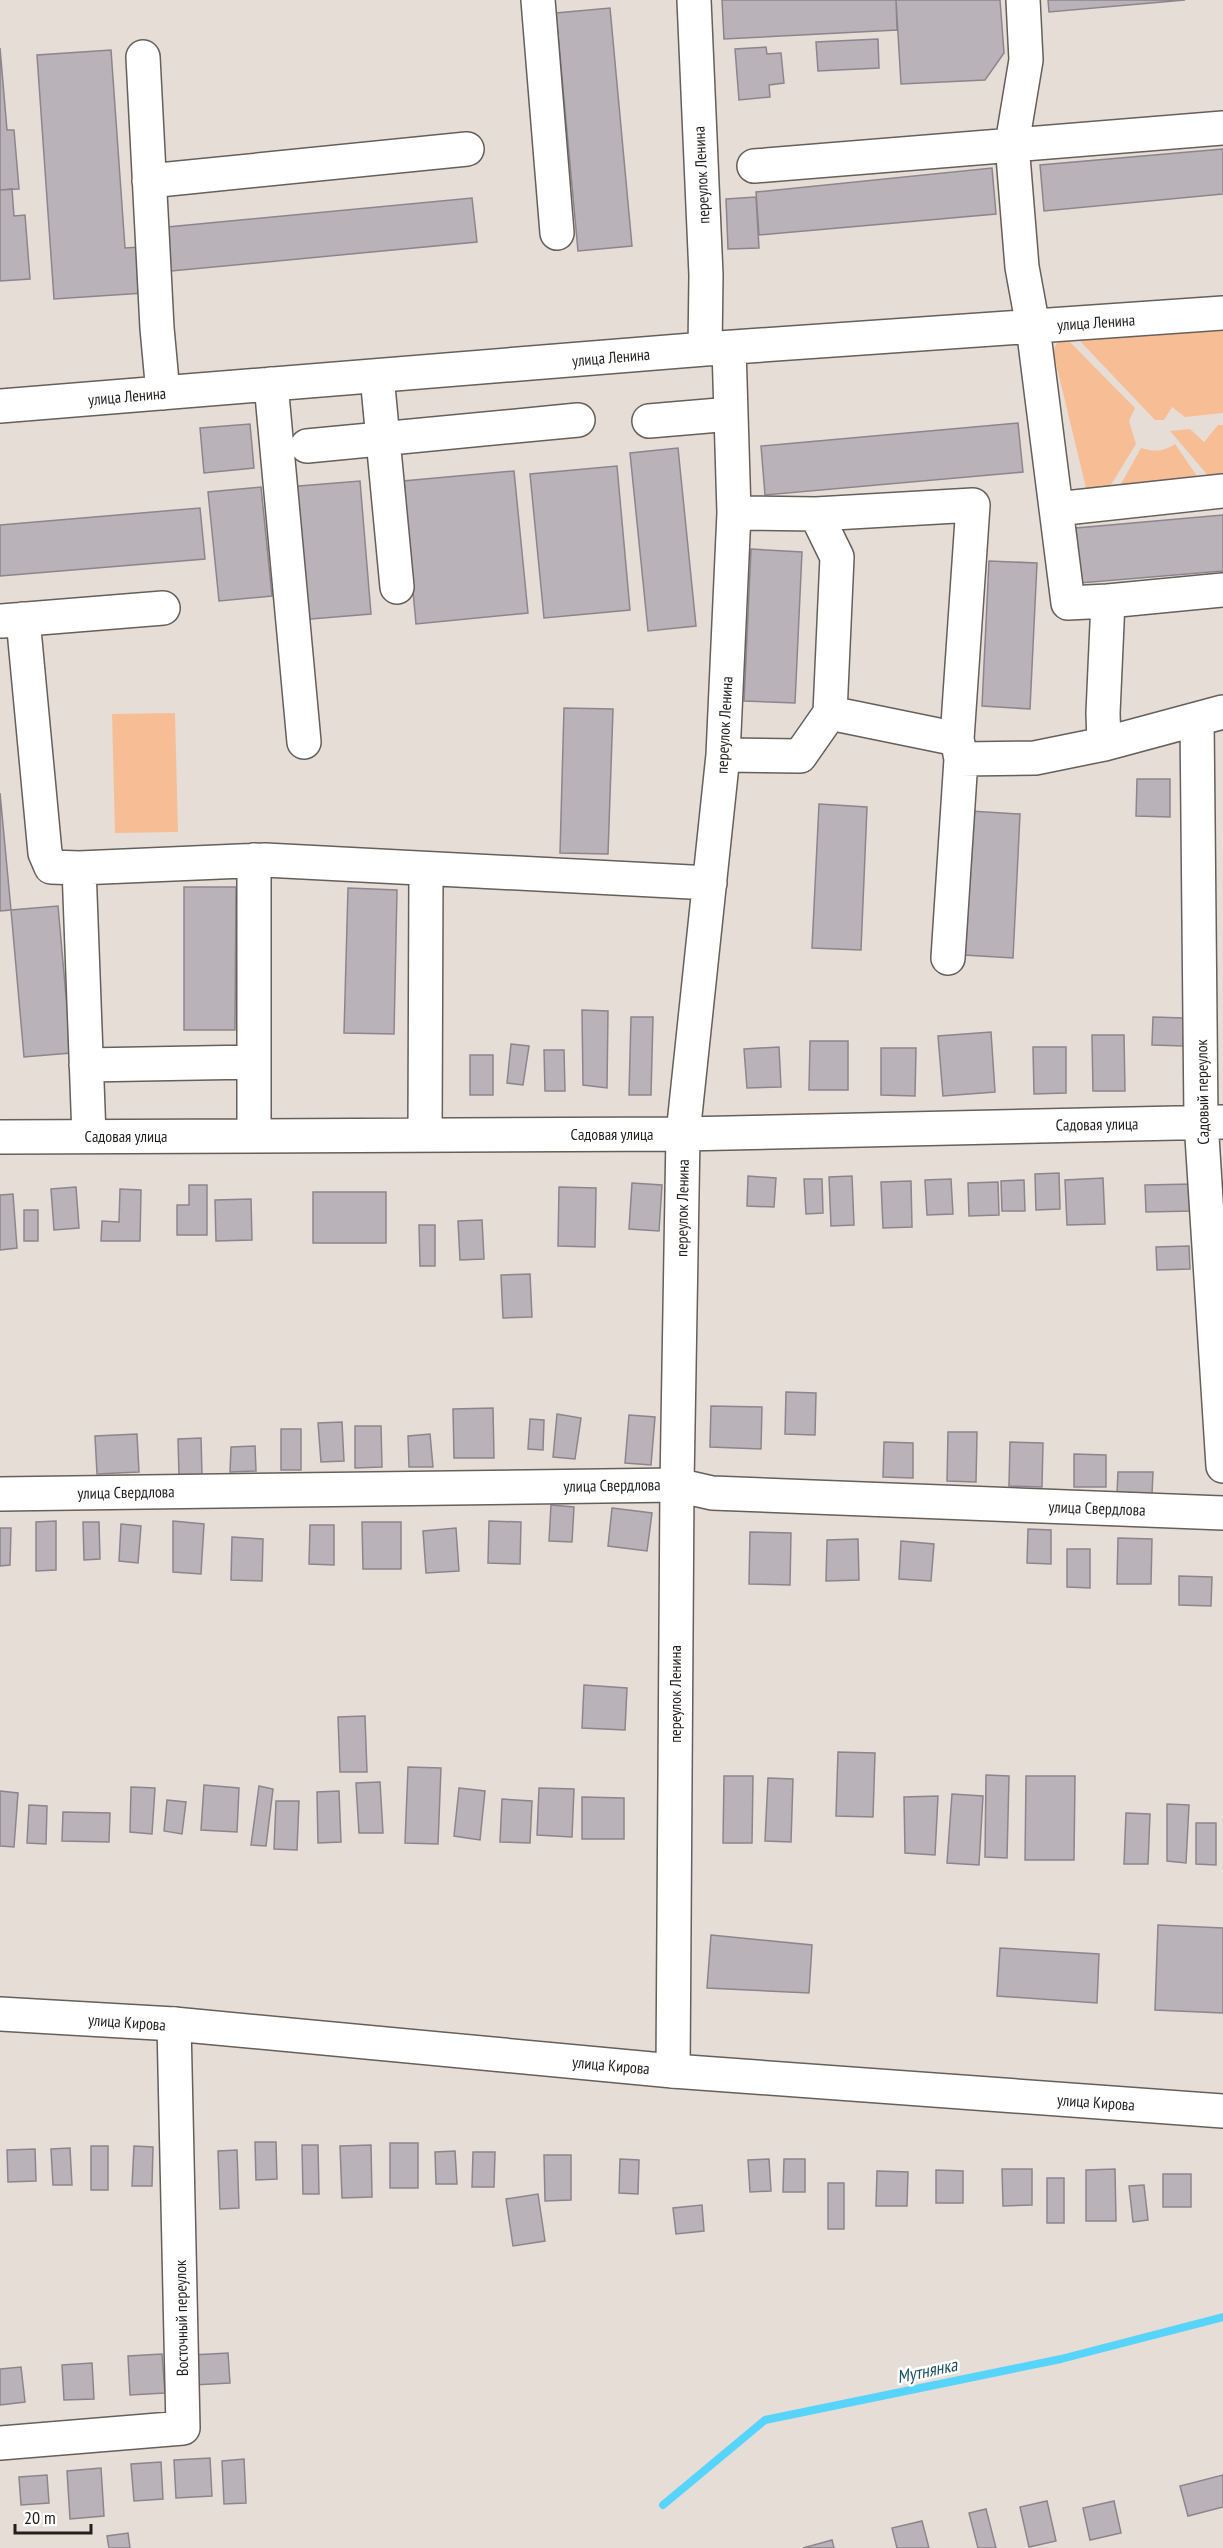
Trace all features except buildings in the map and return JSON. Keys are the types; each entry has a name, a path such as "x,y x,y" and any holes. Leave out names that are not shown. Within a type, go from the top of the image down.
{"street":[{"path":"538,0 557,233"},
{"name":"переулок Ленина","path":"673,2071 676,1485 683,1134 723,755 735,513 731,414 717,349 706,275 693,0"},
{"path":"1023,0 1026,60 1012,144 1022,267 1033,327 1068,603 1223,590"},
{"path":"143,57 157,328 163,393"},
{"path":"754,166 1223,128"},
{"path":"149,181 467,149"},
{"name":"улица Ленина","path":"0,406 717,349 1223,313"},
{"path":"377,376 397,587"},
{"path":"271,384 304,742"},
{"path":"649,421 731,414"},
{"path":"307,446 578,420"},
{"path":"1056,509 1223,491"},
{"path":"735,513 816,514 973,505 948,958"},
{"path":"723,755 800,756 830,713 837,557 816,514"},
{"path":"1104,744 1103,713 1108,601"},
{"path":"163,608 11,620 45,853 51,867 79,868 254,860 710,883"},
{"path":"830,713 959,749 1035,758 1104,744 1210,716"},
{"name":"Садовый переулок","path":"1210,716 1212,1122 1223,1466"},
{"path":"254,860 254,1136"},
{"path":"79,868 88,1136"},
{"path":"425,1135 426,869"},
{"path":"86,1065 254,1062"},
{"name":"Садовая улица","path":"0,1137 683,1134 1212,1122"},
{"name":"улица Свердлова","path":"0,1494 676,1485 712,1493 1223,1513"},
{"name":"улица Кирова","path":"0,2014 174,2024 673,2071 1223,2111"},
{"name":"Восточный переулок","path":"0,2443 183,2428 174,2024"}],"shaded area":[{"path":"1223,331 1223,413 1185,417 1172,407 1164,420 1155,420 1078,339"},
{"path":"1068,340 1135,408 1129,421 1136,444 1106,493 1092,496 1086,488 1053,351 1057,343"},
{"path":"1218,425 1223,425 1223,479 1211,479 1170,431 1190,429 1204,442"},
{"path":"1175,444 1201,482 1117,491 1141,448 1158,451"},
{"path":"175,713 178,832 115,833 112,714"}],"waterway":[{"name":"Мутнянка","path":"663,2505 765,2420 1061,2359 1223,2317"}]}
